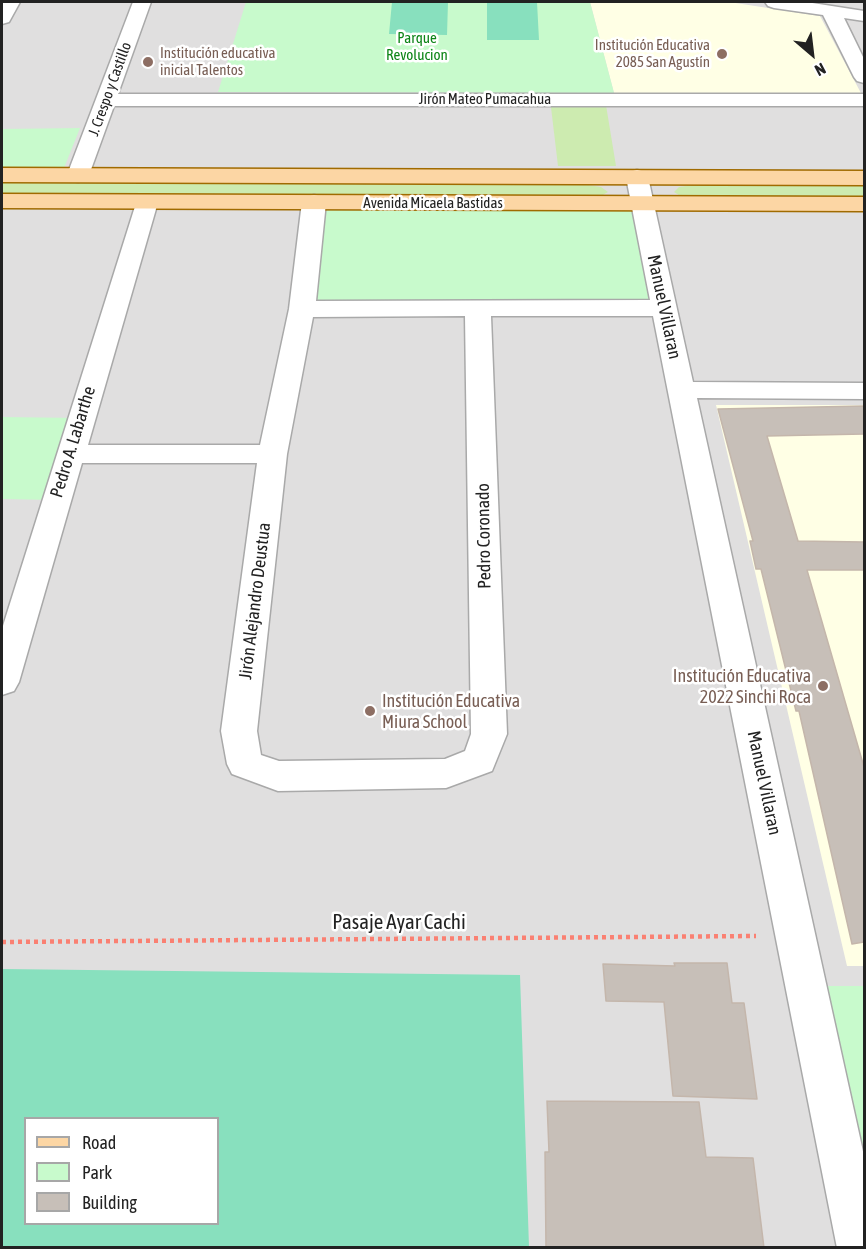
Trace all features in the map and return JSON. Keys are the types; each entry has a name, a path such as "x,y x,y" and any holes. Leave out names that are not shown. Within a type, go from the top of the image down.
{"main road":[{"name":"Avenida Micaela Bastidas","path":"2,175 640,190 864,204"},
{"name":"Avenida Micaela Bastidas","path":"2,201 314,202 640,190 864,178"}],"street":[{"path":"2,18 12,2"},
{"name":"J. Crespo y Castillo","path":"78,175 141,2"},
{"path":"774,2 864,16"},
{"path":"830,10 864,77"},
{"name":"Jirón Mateo Pumacahua","path":"106,99 864,100"},
{"name":"Manuel Villaran","path":"640,190 861,1248"},
{"name":"Pedro A. Labarthe","path":"2,682 146,202"},
{"name":"Jirón Alejandro Deustua","path":"314,202 302,309 273,454 239,730 245,764 278,776 446,773 479,761"},
{"path":"302,309 664,308"},
{"name":"Pedro Coronado","path":"478,309 489,734 479,761"},
{"path":"681,390 864,391"},
{"path":"70,454 273,454"}],"path":[{"name":"Pasaje Ayar Cachi","path":"2,942 796,936"}],"shaded area":[{"path":"2,2 864,2 864,1247 2,1248"},
{"name":"Institución Educativa 2085 San Agustín","path":"590,2 729,2 820,16 862,95 614,93"},
{"name":"Institución Educativa 2022 Sinchi Roca","path":"716,405 864,405 864,966 847,966"}],"green space":[{"name":"Parque Revolucion","path":"246,2 590,2 614,93 218,92"},
{"path":"392,2 448,2 447,35 389,34"},
{"path":"487,2 537,2 539,40 487,40"},
{"path":"550,99 605,99 616,166 558,166"},
{"path":"80,128 62,173 2,173 2,129"},
{"path":"2,182 588,185 601,187 608,192 589,198 2,194"},
{"path":"693,185 864,186 864,199 696,198 682,197 674,192 679,187"},
{"path":"314,202 643,203 664,308 302,309"},
{"path":"2,417 81,418 56,500 2,499"},
{"path":"2,969 520,975 529,1247 2,1247"},
{"path":"826,986 864,986 864,1173"}],"building":[{"path":"864,406 864,434 767,436 798,541 864,542 864,570 807,570 864,767 864,942 852,944 799,711 796,711 761,569 756,569 750,541 753,541 718,409"},
{"path":"674,963 727,963 732,1003 744,1003 757,1099 673,1096 664,1002 606,1001 603,964 675,966"},
{"path":"547,1101 699,1102 706,1157 753,1158 764,1248 546,1248 545,1152 549,1152"}],"place":[{"name":"Institución Educativa 2085 San Agustín","path":"722,54"},
{"name":"Institución educativa inicial Talentos","path":"148,62"},
{"name":"Institución Educativa 2022 Sinchi Roca","path":"823,686"},
{"name":"Institución Educativa Miura School","path":"370,711"}]}
